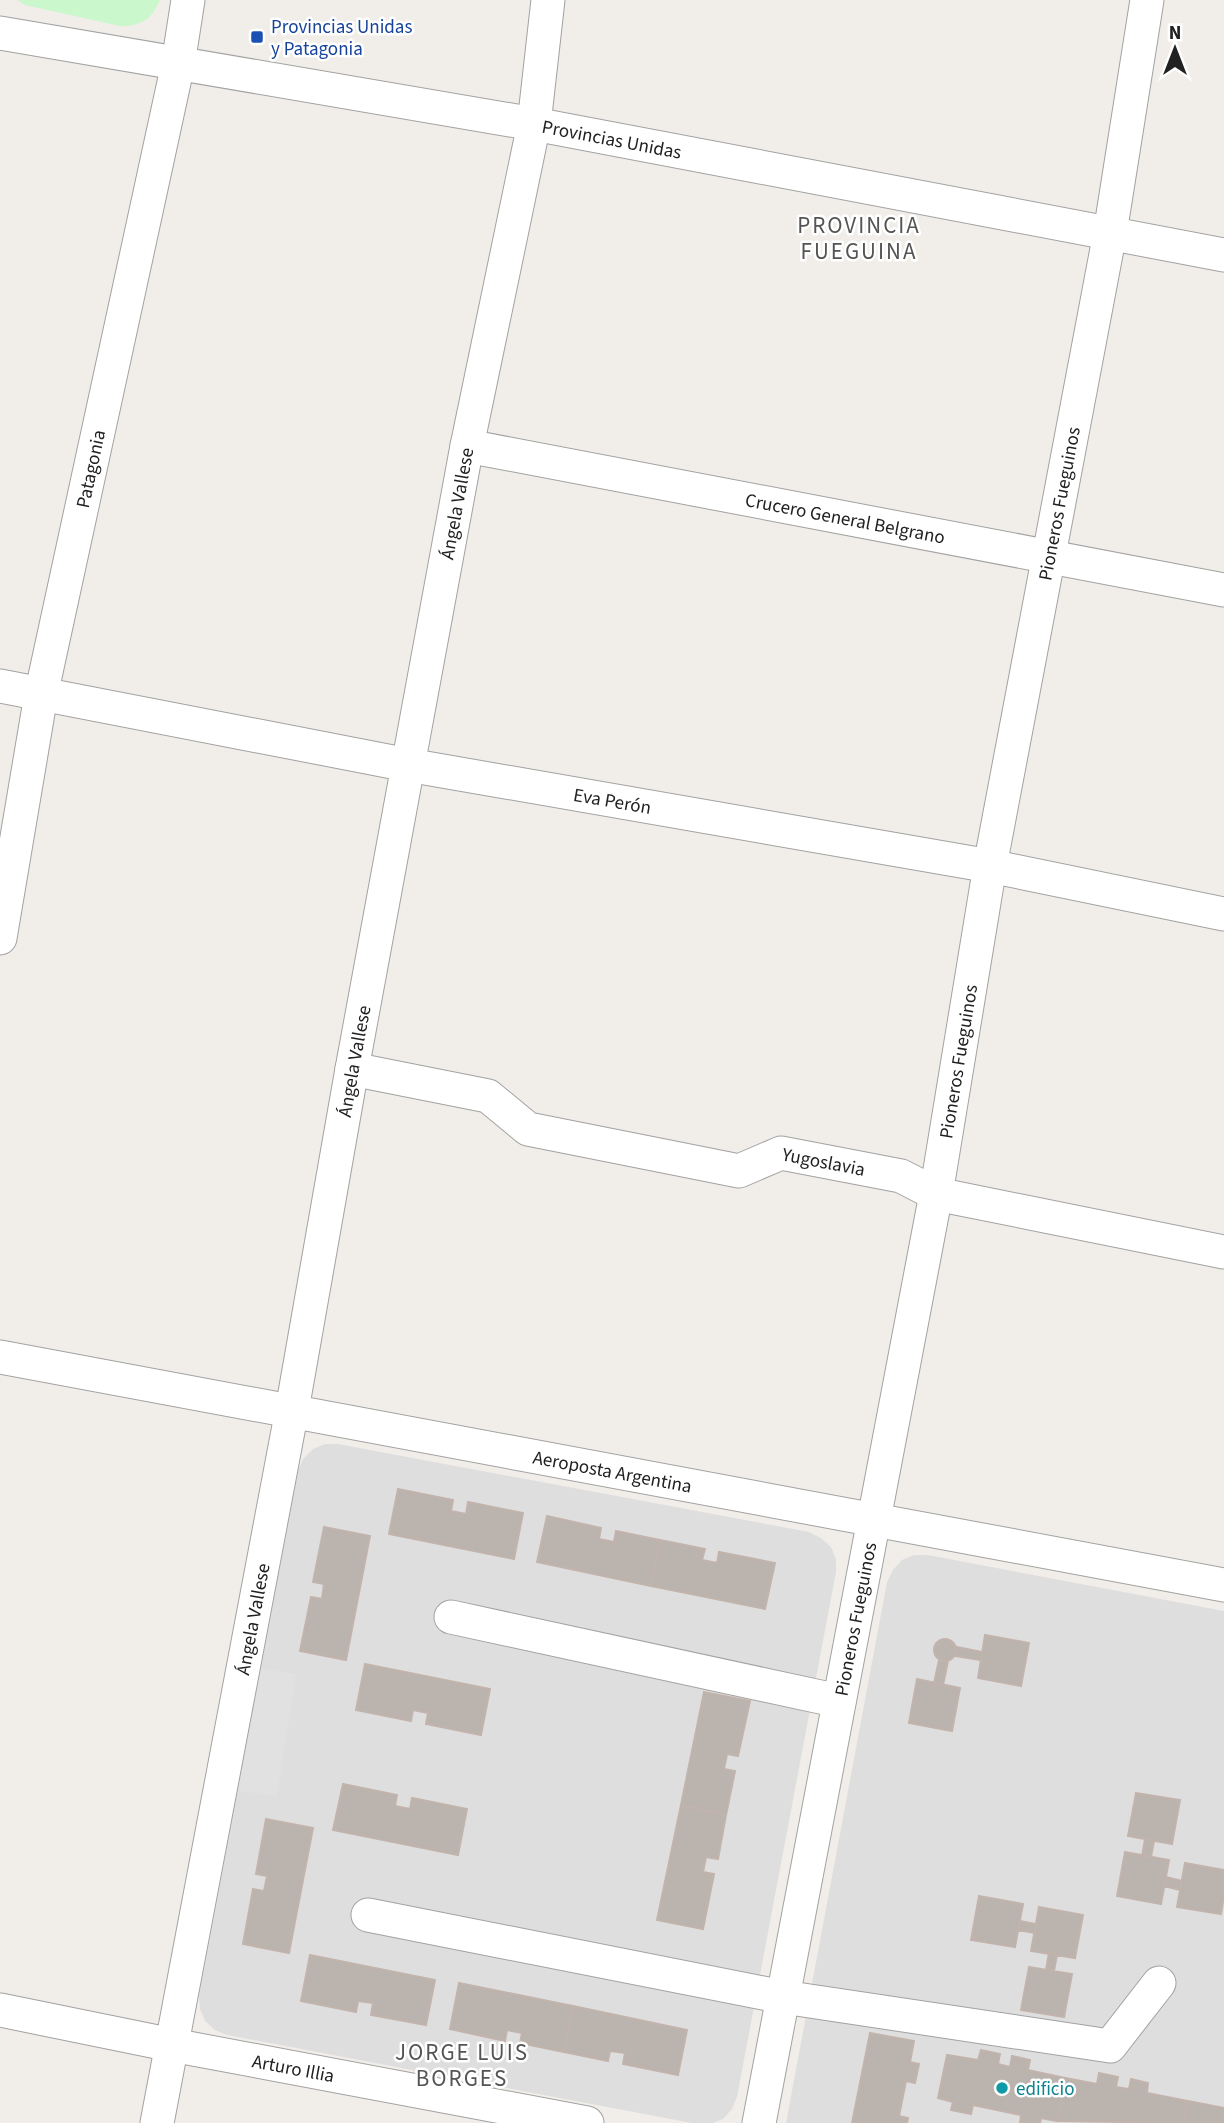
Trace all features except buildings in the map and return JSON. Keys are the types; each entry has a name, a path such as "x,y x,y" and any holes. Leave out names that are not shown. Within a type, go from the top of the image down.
{"street":[{"name":"Patagonia","path":"0,938 41,695 178,64 188,0"},
{"name":"Ángela Vallese","path":"157,2123 292,1410 467,446 534,124 548,0"},
{"name":"Pioneros Fueguinos","path":"759,2123 936,1194 990,866 1110,233 1147,0"},
{"name":"Provincias Unidas","path":"0,33 534,124 1224,255"},
{"name":"Crucero General Belgrano","path":"467,446 1224,590"},
{"name":"Eva Perón","path":"0,686 408,765 990,866 1224,914"},
{"name":"Yugoslavia","path":"352,1069 488,1096 528,1129 739,1171 782,1153 901,1176 936,1194 1224,1252"},
{"name":"Aeroposta Argentina","path":"0,1357 1224,1585"},
{"path":"451,1616 839,1701"},
{"path":"369,1915 783,1997 1110,2046 1159,1983"},
{"name":"Arturo Illia","path":"0,2010 587,2123"}],"shaded area":[{"path":"325,1444 338,1444 809,1532 831,1547 836,1559 836,1572 737,2097 732,2109 723,2119 713,2123 692,2123 227,2035 215,2030 205,2021 199,1996 298,1471 303,1459 313,1449"},
{"path":"914,1555 928,1555 1224,1611 1224,2123 786,2123 887,1582 902,1560"},
{"path":"261,1669 296,1674 277,1796 238,1791"}],"green space":[{"path":"17,0 160,0 145,20 134,25 120,26 25,5"}],"place":[{"name":"Provincias Unidas y Patagonia","path":"257,37"},
{"name":"edificio","path":"1002,2088"}],"district":[{"name":"PROVINCIA FUEGUINA","path":"859,238"},
{"name":"JORGE LUIS BORGES","path":"462,2065"}]}
